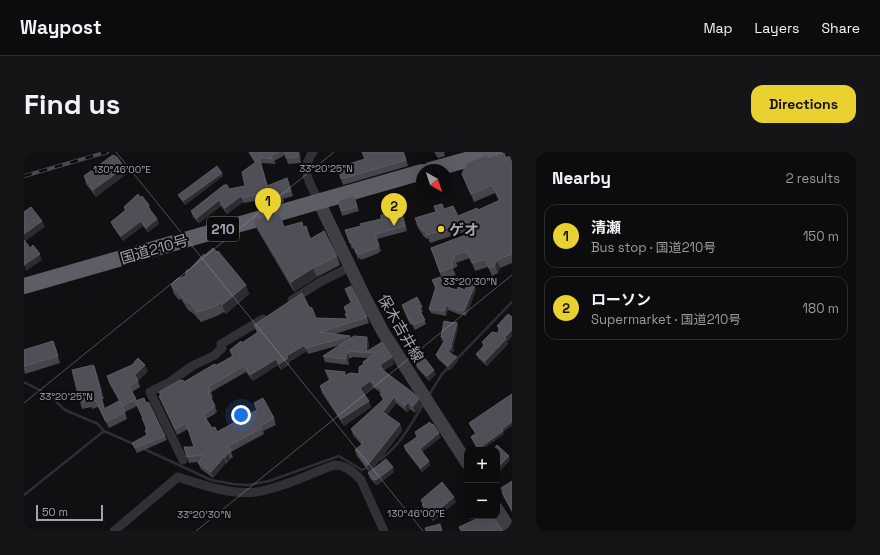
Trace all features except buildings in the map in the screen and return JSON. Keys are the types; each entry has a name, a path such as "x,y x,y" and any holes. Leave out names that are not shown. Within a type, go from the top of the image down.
{"highway":[{"path":"445,164 466,156 494,152"},
{"name":"国道210号","path":"24,286 416,174"}],"main road":[{"name":"保木吉井線","path":"319,202 383,332 464,458"},
{"path":"500,514 511,531"}],"street":[{"path":"313,152 308,159 305,172 319,202"},
{"path":"287,304 320,282 350,267"},
{"path":"184,460 150,392 170,382 192,366 215,356 222,348 221,344 274,312"},
{"path":"114,531 178,477 209,487 239,492 256,492 272,488 334,465 341,465 356,474 361,480 384,531"}],"waterway":[{"path":"455,361 512,302"},
{"path":"429,395 442,374 450,366"},
{"path":"24,383 49,395 65,410 98,424 104,431"},
{"path":"376,462 384,457 397,444 409,428 424,403"},
{"path":"24,495 104,431 136,445"},
{"path":"142,448 211,480 233,484 248,485 269,481 339,456 362,470 368,467"}],"railway":[{"path":"24,176 107,152"}],"place":[{"name":"清瀬","path":"268,221"},
{"name":"ローソン","path":"394,226"},
{"name":"ゲオ","path":"441,229"}]}
